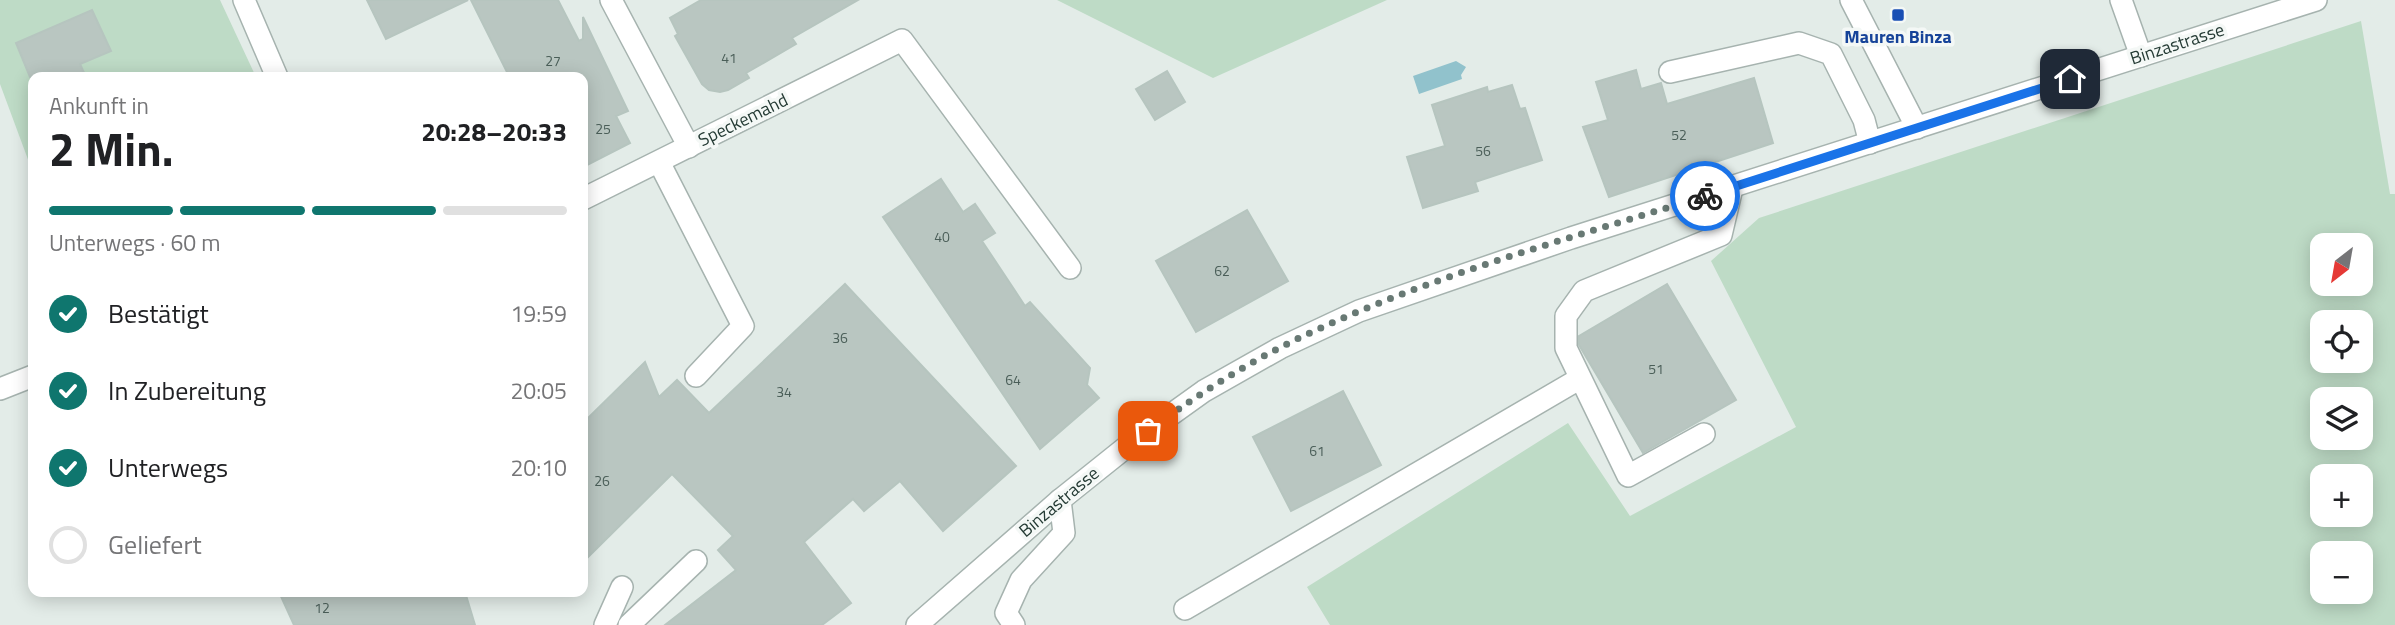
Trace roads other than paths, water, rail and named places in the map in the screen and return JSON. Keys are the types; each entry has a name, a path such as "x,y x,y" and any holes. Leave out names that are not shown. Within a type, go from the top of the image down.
{"street":[{"path":"244,0 275,72"},
{"path":"611,0 689,147"},
{"path":"1852,0 1917,128"},
{"path":"2121,0 2141,56"},
{"name":"Binzastrasse","path":"917,625 1060,500 1130,444 1204,391 1280,348 1336,321 1459,275 2316,0"},
{"name":"Speckemahd","path":"588,197 902,40 1070,268"},
{"path":"1670,72 1798,43 1831,54 1864,120 1870,143"},
{"path":"659,162 743,326 696,376"},
{"path":"1704,434 1628,476 1566,348 1566,316 1584,291 1721,235 1732,188"},
{"path":"0,388 28,378"},
{"path":"1185,609 1579,379"},
{"path":"1014,625 1006,613 1021,580 1064,533 1060,500"},
{"path":"629,625 696,561"},
{"path":"605,625 622,587"}],"water":[{"path":"1456,61 1466,67 1461,75 1462,79 1419,94 1413,76"}],"place":[{"name":"Mauren Binza","path":"1898,15"}]}
